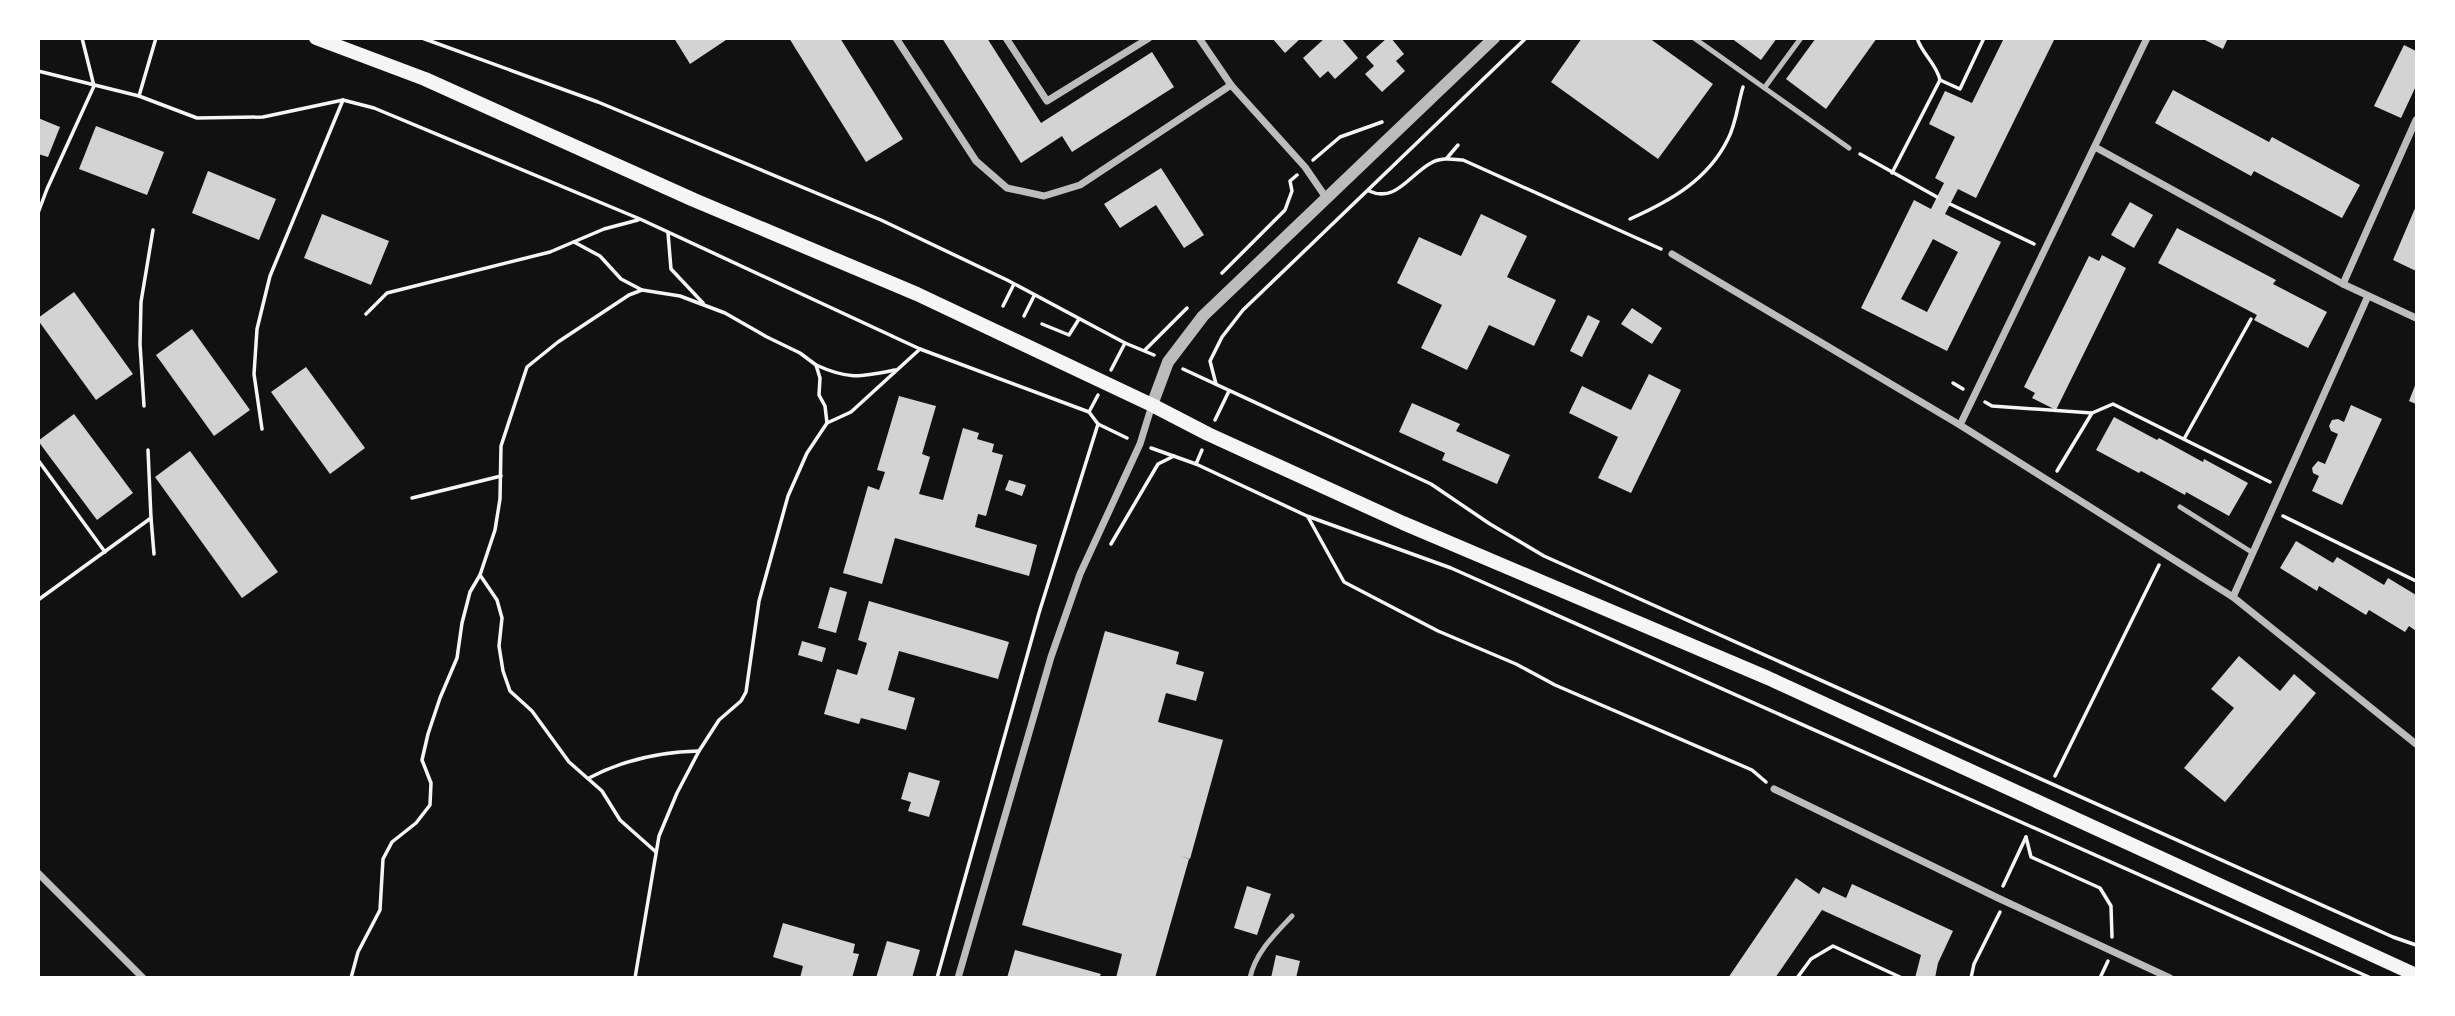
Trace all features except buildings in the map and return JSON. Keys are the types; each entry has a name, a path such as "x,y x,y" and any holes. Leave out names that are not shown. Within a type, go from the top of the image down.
{"main road":[{"path":"316,38 425,79 694,200 917,294 1208,434 1403,523 1768,678 2417,975"}],"street":[{"path":"896,38 976,161 1006,188 1044,196 1080,186 1231,85"},
{"path":"1006,38 1047,101 1149,38"},
{"path":"1199,38 1231,85 1306,167 1327,199"},
{"path":"958,978 1051,657 1080,574 1140,443 1168,362 1203,316 1494,38"},
{"path":"1960,425 2147,38"},
{"path":"2343,284 2417,120"},
{"path":"2095,147 2343,284 2417,318"},
{"path":"1672,254 1960,425 2233,597 2416,741"},
{"path":"2233,597 2368,296"},
{"path":"1774,789 2170,978"},
{"path":"38,873 143,978"}],"lane":[{"path":"1694,38 1704,41 1746,75 1849,148"},
{"path":"1765,87 1801,38"},
{"path":"2180,507 2253,553"},
{"path":"1250,978 1253,964 1292,916"}],"path":[{"path":"38,213 93,86 82,38"},
{"path":"139,96 156,38"},
{"path":"422,38 598,102 881,220 1014,284 1125,343 1145,350 1195,300"},
{"path":"1526,38 1396,161 1391,170 1236,319 1222,337 1210,361 1216,384 1431,484 1489,524 1544,556 2417,946"},
{"path":"1892,173 1940,80 1938,69 1920,47 1917,38"},
{"path":"1940,80 1960,89 1984,38"},
{"path":"38,71 139,96 197,118 263,117 343,100 374,108 640,219 920,349 1089,412 1098,424 1039,613 937,978"},
{"path":"1630,219 1663,204 1702,177 1728,138 1746,75"},
{"path":"262,429 254,374 257,329 270,276 343,100"},
{"path":"1357,131 1363,137"},
{"path":"1447,158 1458,145"},
{"path":"1849,148 1937,197"},
{"path":"1369,191 1378,195 1400,188 1431,163 1447,158 1463,160 1672,254"},
{"path":"1214,281 1285,210 1292,191 1290,181"},
{"path":"1950,204 2045,250"},
{"path":"366,314 387,293 550,252 604,229 640,219"},
{"path":"144,406 140,344 141,302 153,230"},
{"path":"668,233 671,269 704,305"},
{"path":"574,242 600,257 621,279 642,290 680,296 725,313 840,376 860,377 897,370"},
{"path":"1003,306 1014,284"},
{"path":"351,978 358,952 380,909 383,859 392,842 416,823 430,805 431,783 422,760 440,698 457,658 470,592 480,575 495,530 500,499 501,446 527,367 599,314 642,290"},
{"path":"1024,316 1034,295"},
{"path":"1042,324 1069,335 1079,318"},
{"path":"2184,439 2250,319"},
{"path":"635,978 659,836 699,751 719,720 741,701 746,692 759,601 788,496 807,453 827,423 851,412 920,349"},
{"path":"816,365 820,378 819,395 825,406 827,423"},
{"path":"1953,383 1993,406 2092,413 2113,404 2282,488"},
{"path":"2051,482 2092,413"},
{"path":"148,450 154,554"},
{"path":"1161,452 1307,516 1451,568 2371,978"},
{"path":"1115,535 1158,464 1174,456"},
{"path":"38,460 105,552"},
{"path":"412,498 501,476"},
{"path":"2272,511 2417,581"},
{"path":"1307,516 1344,582 1438,631 1516,664 1555,685 1752,770 1774,789"},
{"path":"38,600 151,518"},
{"path":"2055,776 2165,553"},
{"path":"480,575 497,600 502,618 499,646 510,691 532,711 569,762 602,791 620,820 656,852"},
{"path":"589,778 611,766 639,758 699,751"},
{"path":"1971,978 1974,964 2026,837 2031,857 2100,888 2111,906 2113,950"},
{"path":"1797,978 1811,959 1833,946 1902,978"}]}
